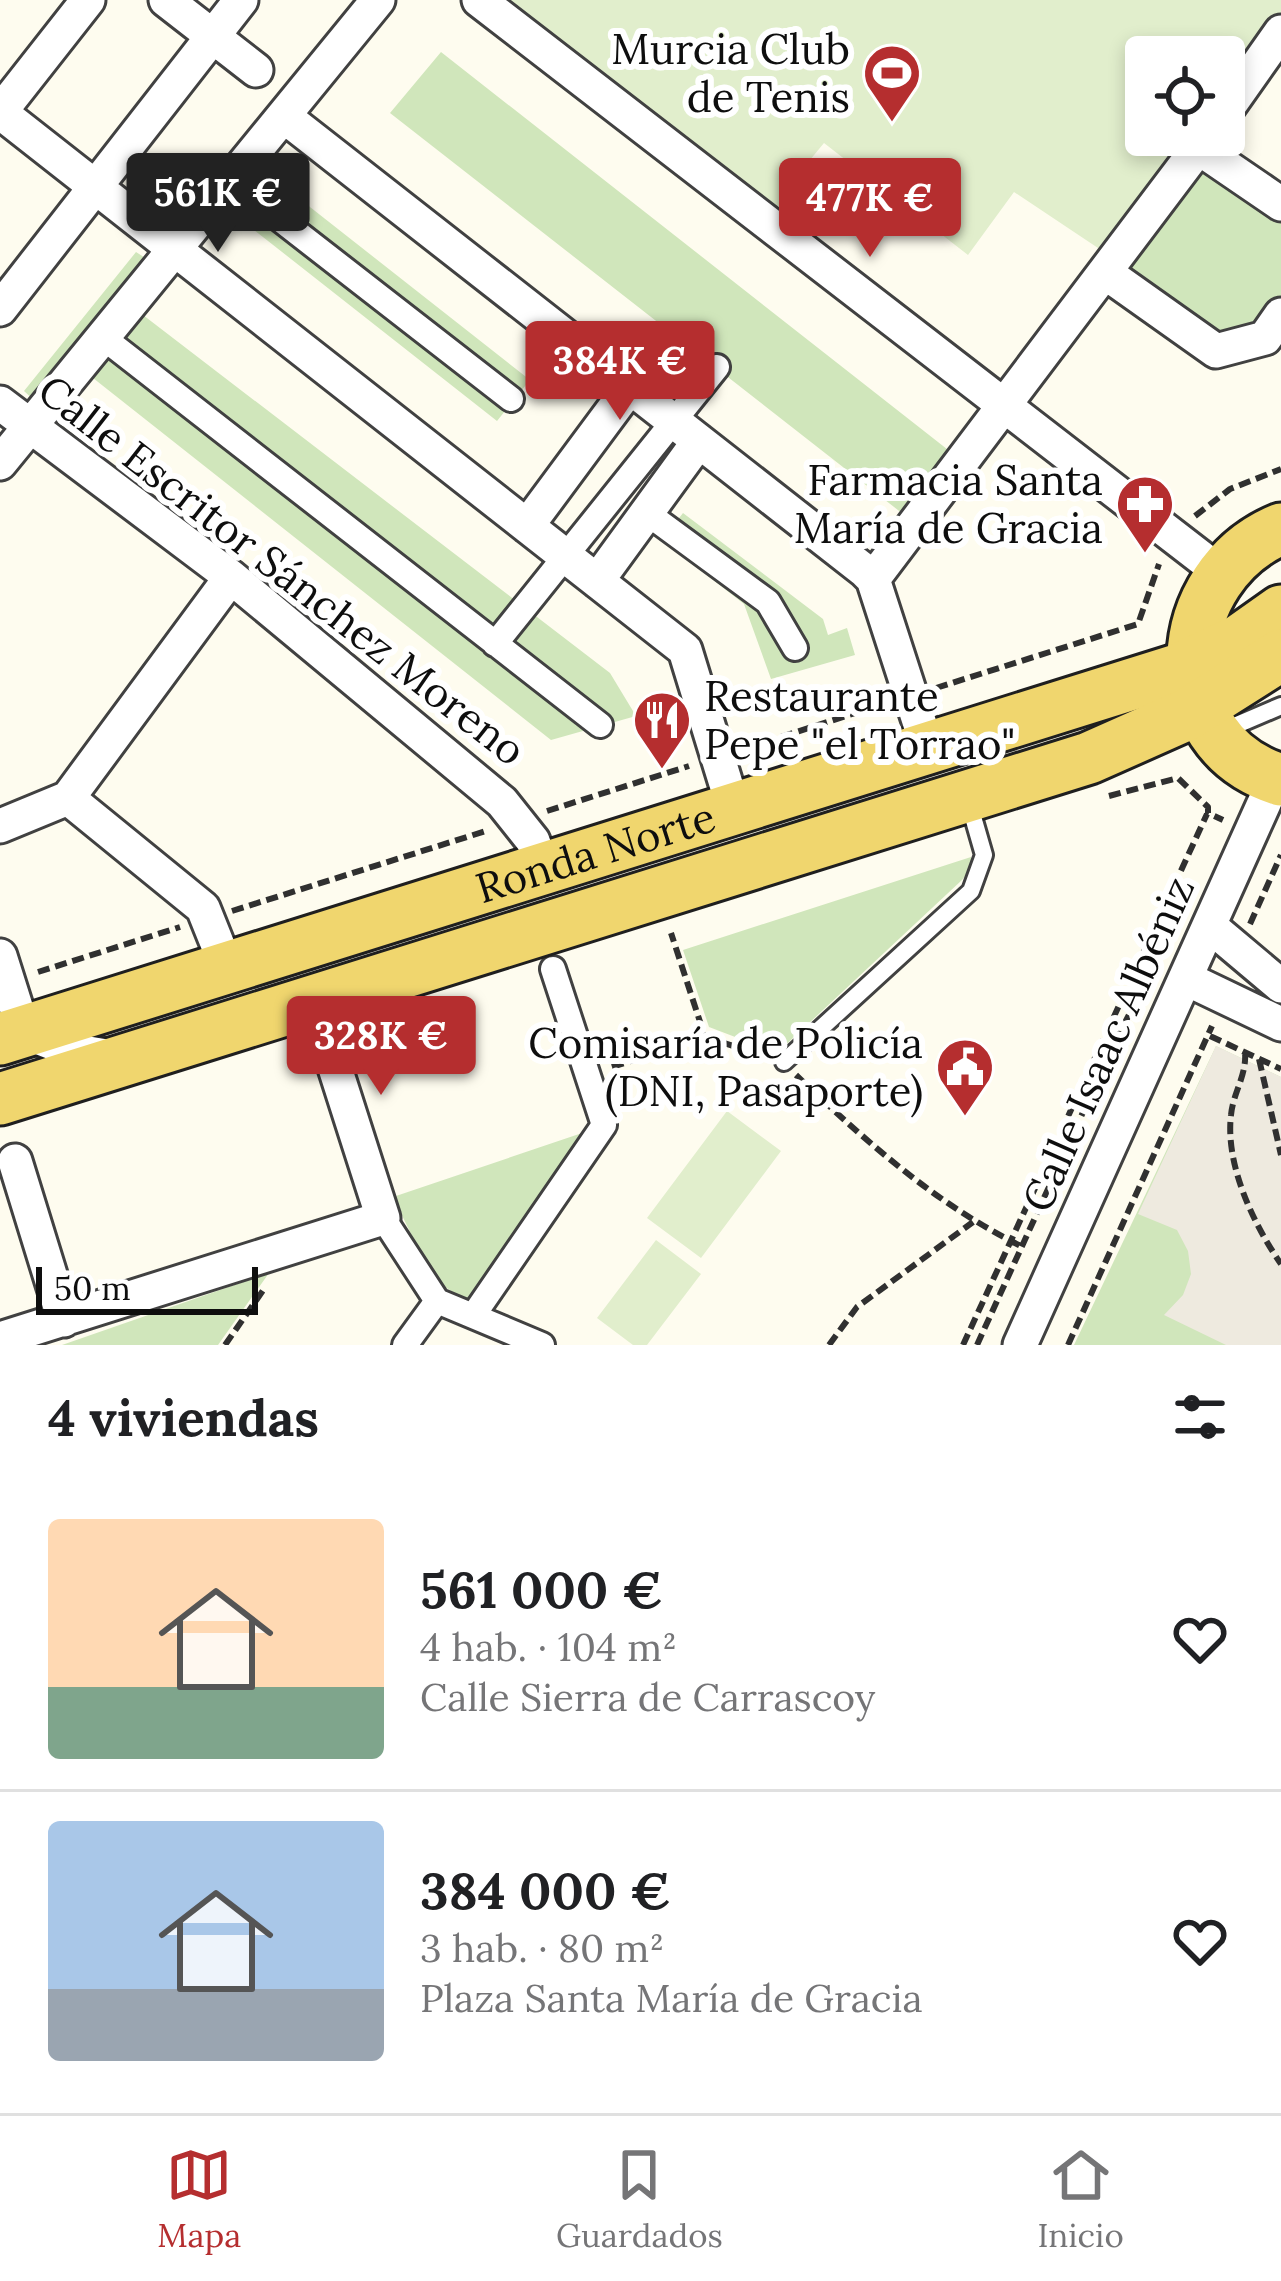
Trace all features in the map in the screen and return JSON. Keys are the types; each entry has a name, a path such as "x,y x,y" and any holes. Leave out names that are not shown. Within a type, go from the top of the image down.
{"main road":[{"path":"1262,787 1195,717 1198,615 1221,573 1249,546 1281,529"},
{"path":"1195,717 1281,611"},
{"path":"1195,717 1281,656"},
{"name":"Ronda Norte","path":"12,1035 928,749 1195,717"},
{"name":"Ronda Norte","path":"0,1099 967,796 1095,778 1195,717"}],"street":[{"path":"88,0 0,112 686,650 734,809"},
{"path":"166,0 256,70"},
{"path":"0,309 241,0"},
{"path":"0,463 378,0"},
{"path":"479,0 1221,573"},
{"path":"1245,89 1275,54"},
{"path":"285,117 873,579 928,749"},
{"path":"873,579 1193,156"},
{"path":"1221,156 1281,204"},
{"path":"232,182 511,399"},
{"path":"1106,273 1216,351 1265,338 1281,315"},
{"path":"104,339 600,725"},
{"path":"496,644 670,419 716,368"},
{"path":"527,526 630,387"},
{"name":"Calle Escritor Sánchez Moreno","path":"0,404 231,577 520,820 543,869"},
{"path":"597,581 700,441"},
{"path":"647,513 768,602 795,648"},
{"path":"0,826 68,798 231,577"},
{"name":"Calle Isaac Albéniz","path":"1020,1345 1210,927 1237,826 1262,787"},
{"path":"68,798 210,918 226,968"},
{"path":"1210,927 1281,986"},
{"path":"4,969 12,1035 86,1054 133,1056"},
{"path":"475,1313 604,1125 554,969"},
{"path":"1186,980 1281,1024"},
{"path":"313,999 383,1218 437,1300 542,1345"},
{"path":"15,1161 64,1320"},
{"path":"6,1340 383,1218"},
{"path":"405,1345 437,1300"}],"lane":[{"path":"1195,717 1281,706"},
{"path":"784,1062 971,891 984,855 967,796"}],"path":[{"path":"4,969 210,918 1138,624 1161,557 1175,540 1230,489 1281,469"},
{"path":"963,1345 1208,813 1208,807 1178,778 1095,778"},
{"path":"1212,841 1237,826 1262,787"},
{"path":"1208,813 1237,826"},
{"path":"648,940 693,926"},
{"path":"671,933 705,1036"},
{"path":"1110,1077 1117,1063 1113,1045 1153,971"},
{"path":"587,1075 705,1036 784,1062 890,1163 973,1222 1096,1283"},
{"path":"1068,1345 1210,1036 1281,1069"},
{"path":"1245,1052 1230,1117 1240,1177 1259,1232 1281,1264"},
{"path":"1259,1059 1281,1155"},
{"path":"977,1345 1089,1099 1104,1091"},
{"path":"829,1345 856,1307 973,1222"},
{"path":"225,1345 293,1246"}],"green space":[{"name":"Murcia Club de Tenis","path":"479,0 1281,0 1281,32 1245,83 1245,36 1125,36 1125,156 1193,156 1116,260 1014,192 968,255 824,143 785,190 776,213"},
{"path":"441,52 952,453 903,514 390,113"},
{"path":"1193,156 1211,156 1281,204 1281,315 1216,351 1106,273"},
{"path":"268,174 530,380 497,421 235,215"},
{"path":"136,252 153,263 37,403 24,391"},
{"path":"143,315 610,673 636,716 551,740 93,378"},
{"path":"683,513 823,619 828,635 847,628 855,655 771,679 744,604 662,540"},
{"path":"971,857 973,866 962,880 777,1053 709,1027 683,950"},
{"path":"1216,1046 1281,1077 1281,1345 1074,1345"},
{"path":"727,1111 781,1151 701,1258 647,1218"},
{"path":"588,1131 466,1301 433,1279 393,1197"},
{"path":"656,1240 701,1274 647,1345 633,1345 597,1318"},
{"path":"269,1273 218,1345 62,1345"}],"shaded area":[{"path":"1216,1046 1281,1077 1281,1345 1226,1345 1164,1315 1183,1295 1191,1274 1188,1251 1177,1230 1138,1214"}],"place":[{"name":"Murcia Club de Tenis","path":"892,124"},
{"name":"Farmacia Santa María de Gracia","path":"1145,555"},
{"name":"Restaurante Pepe \"el Torrao\"","path":"662,771"},
{"name":"Comisaría de Policía (DNI, Pasaporte)","path":"965,1118"}]}
